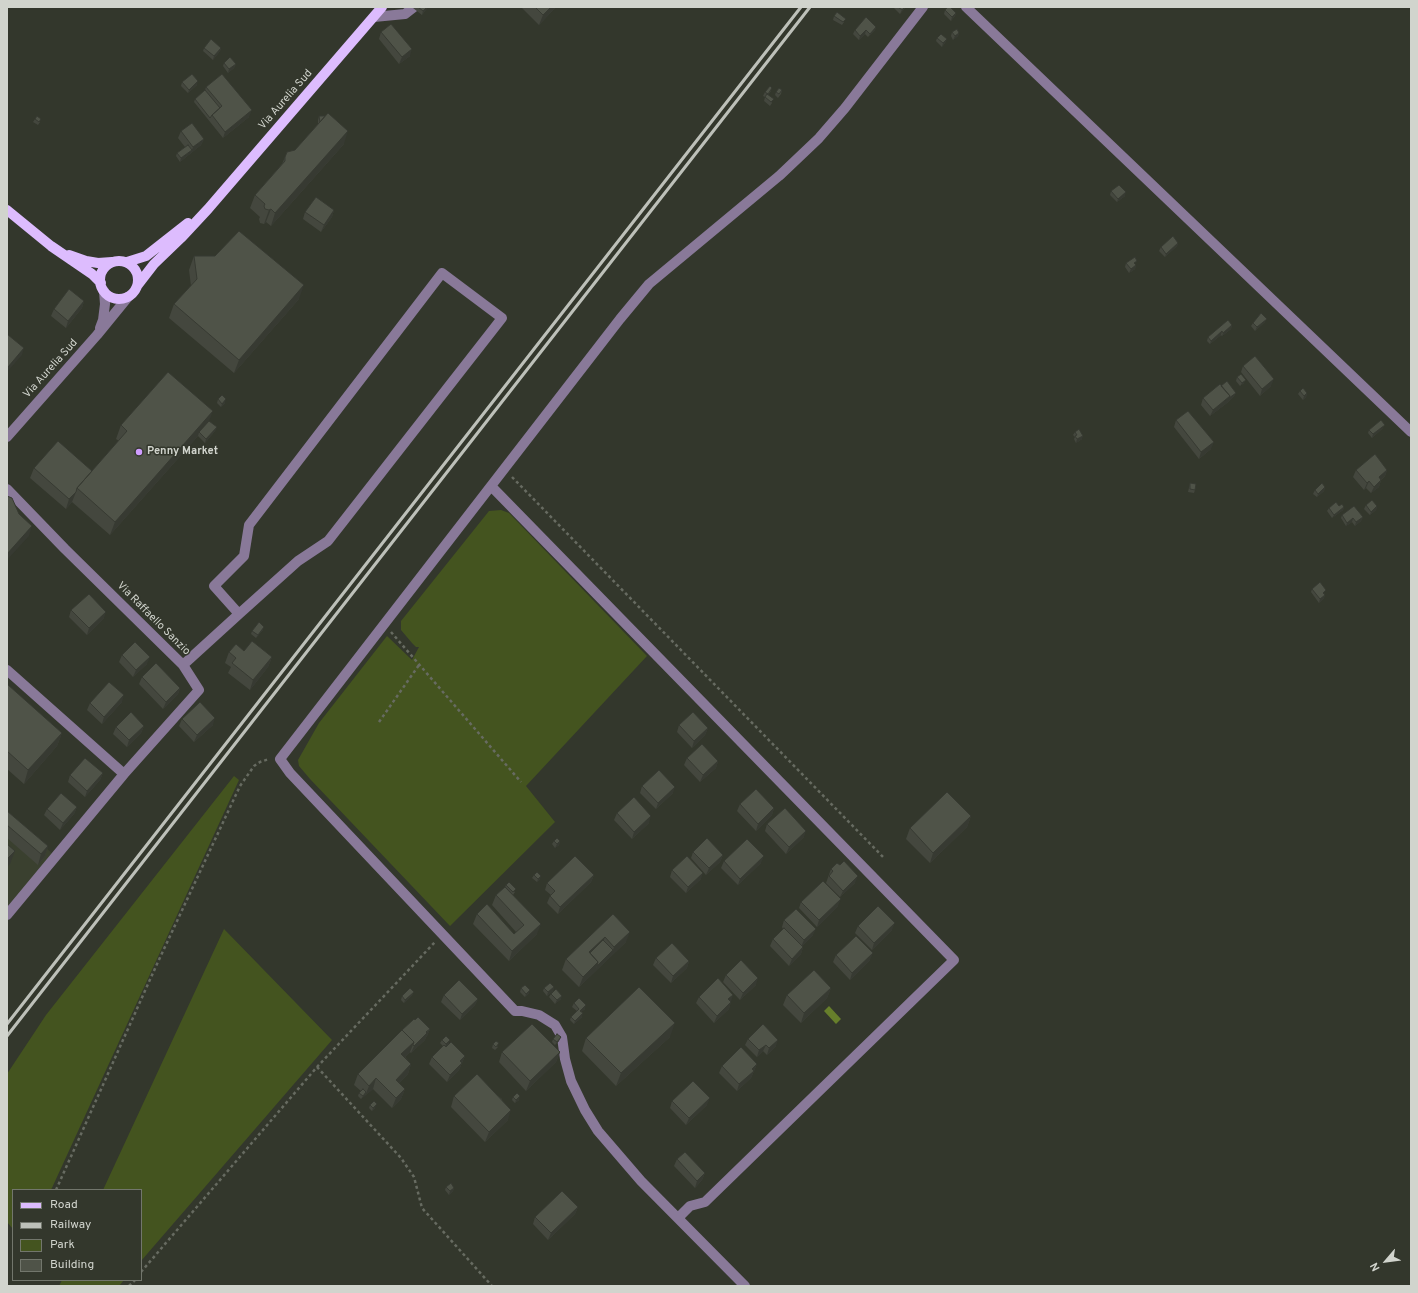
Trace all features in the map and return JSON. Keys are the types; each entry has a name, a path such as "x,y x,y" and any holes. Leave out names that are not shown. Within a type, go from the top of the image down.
{"main road":[{"name":"Via Aurelia Sud","path":"128,297 154,264 208,209 382,7"},
{"name":"Via Aurelia Sud","path":"102,287 101,277 106,266 112,262 127,262 146,256 208,209"},
{"path":"7,210 51,246 92,274 112,297 128,297"},
{"path":"51,246 86,261 98,263 112,262"},
{"path":"127,262 135,270 138,281 137,286"}],"street":[{"path":"374,17 405,14 414,7"},
{"path":"744,1286 641,1181 598,1131 585,1110 571,1081 565,1060 562,1037 555,1025 539,1015 515,1011 290,773 280,759 620,319 649,284 779,176 819,138 845,108 923,7"},
{"path":"966,7 1411,432"},
{"path":"183,665 298,561 328,541 502,318 442,273 249,525 244,556 214,586 239,614"},
{"name":"Via Aurelia Sud","path":"97,335 103,320 105,304 102,287"},
{"name":"Via Aurelia Sud","path":"7,437 97,335 128,297"},
{"path":"491,486 954,960 705,1202 690,1206 678,1218"},
{"name":"Via Raffaello Sanzio","path":"7,489 65,549 183,665 199,690 124,774 7,915"},
{"path":"7,670 124,774"}],"path":[{"path":"504,469 885,859"},
{"path":"384,624 521,782"},
{"path":"379,722 419,665"},
{"path":"56,1189 157,964 240,786 254,766 271,758 280,759"},
{"path":"142,1271 317,1067 442,935"},
{"path":"317,1067 401,1158 414,1177 422,1208 492,1286"}],"shaded area":[{"path":"7,814 53,854 7,908"},
{"path":"829,1006 841,1019 836,1024 824,1011"}],"green space":[{"path":"501,510 509,513 647,656 526,786 555,822 450,926 310,779 299,766 298,760 319,723 387,636 412,660 419,647 416,647 401,630 401,621 489,511"},
{"path":"234,776 239,780 51,1189 12,1189 12,1228 7,1222 7,1074 46,1015"},
{"path":"224,929 332,1040 142,1260 142,1189 103,1189"},
{"path":"62,1281 123,1281 119,1286 59,1286"}],"building":[{"path":"418,7 427,7 423,11"},
{"path":"535,7 551,7 543,15"},
{"path":"898,7 905,7 902,10"},
{"path":"948,7 956,13 952,17 945,10"},
{"path":"837,12 846,19 843,22 834,16"},
{"path":"866,17 876,27 870,34 866,30 860,36 855,30"},
{"path":"391,24 412,49 402,57 381,32"},
{"path":"957,29 959,33 955,36 952,32"},
{"path":"941,34 947,39 943,43 937,38"},
{"path":"211,39 221,48 214,56 204,48"},
{"path":"230,57 236,64 229,69 224,63"},
{"path":"192,74 198,81 189,90 182,82"},
{"path":"222,74 252,110 225,132 212,115 222,106 206,87"},
{"path":"770,86 772,88 768,94 765,92"},
{"path":"779,88 782,90 779,94 776,92"},
{"path":"205,90 220,108 210,118 195,99"},
{"path":"767,94 774,99 771,102 765,97"},
{"path":"328,113 348,131 275,213 271,209 265,209 265,204 255,195 285,161 287,152 295,150"},
{"path":"37,116 41,119 39,122 35,119"},
{"path":"319,116 325,116 320,122"},
{"path":"192,123 204,139 193,147 181,131"},
{"path":"188,145 192,150 181,158 177,153"},
{"path":"1119,185 1126,192 1118,199 1111,191"},
{"path":"316,197 334,210 324,225 305,212"},
{"path":"239,231 304,285 239,360 174,304 197,279 194,256 215,256"},
{"path":"1173,236 1178,243 1166,254 1161,247"},
{"path":"1135,257 1137,261 1134,263 1136,265 1131,269 1126,263"},
{"path":"69,289 84,301 68,321 54,309"},
{"path":"1261,313 1267,319 1257,327 1253,323"},
{"path":"1228,320 1232,325 1223,333 1222,331 1211,341 1208,337"},
{"path":"7,334 24,348 8,367 7,366"},
{"path":"1255,356 1274,379 1262,389 1243,366"},
{"path":"168,372 213,411 115,522 77,488 127,431 121,425"},
{"path":"1241,374 1246,380 1242,383 1237,377"},
{"path":"1227,381 1236,393 1229,398 1230,396 1221,386"},
{"path":"1220,384 1230,396 1213,410 1203,398"},
{"path":"1303,388 1307,393 1304,396 1300,391"},
{"path":"222,395 226,399 222,404 218,399"},
{"path":"1188,411 1214,442 1201,452 1176,420"},
{"path":"1381,420 1385,425 1373,434 1369,430"},
{"path":"209,421 217,427 206,439 199,432"},
{"path":"1079,429 1083,436 1077,439 1075,432"},
{"path":"58,441 92,471 69,499 34,468"},
{"path":"1375,454 1387,470 1379,477 1381,480 1374,487 1369,481 1367,483 1356,470"},
{"path":"1190,483 1196,484 1195,490 1190,489"},
{"path":"1322,483 1325,487 1318,494 1315,490"},
{"path":"7,496 12,498 19,514 32,526 7,554"},
{"path":"1372,500 1377,506 1371,512 1366,505"},
{"path":"1336,502 1339,506 1342,504 1344,507 1334,515 1329,508"},
{"path":"1354,506 1363,517 1356,522 1353,518 1347,523 1342,515"},
{"path":"1320,582 1326,590 1323,593 1325,595 1320,599 1312,589"},
{"path":"89,594 106,612 89,628 71,610"},
{"path":"259,622 264,627 258,635 252,631"},
{"path":"252,641 272,657 253,680 232,663 236,658 229,652 236,644 244,651"},
{"path":"135,642 150,657 136,670 122,655"},
{"path":"156,663 180,688 166,702 142,677"},
{"path":"109,682 124,695 104,717 90,703"},
{"path":"7,684 62,733 28,770 7,751"},
{"path":"200,702 215,718 197,735 182,719"},
{"path":"131,712 144,726 129,740 116,727"},
{"path":"693,712 708,728 694,741 679,725"},
{"path":"702,744 718,761 703,775 687,758"},
{"path":"85,758 103,773 87,791 70,775"},
{"path":"659,770 675,787 658,803 642,786"},
{"path":"756,789 774,808 758,824 740,804"},
{"path":"947,792 971,816 933,853 910,828"},
{"path":"61,793 77,807 63,823 47,809"},
{"path":"634,797 651,816 634,832 617,813"},
{"path":"785,808 806,831 789,847 767,824"},
{"path":"7,811 48,846 41,854 7,825"},
{"path":"557,838 560,841 557,844 554,841"},
{"path":"707,838 723,855 709,868 693,852"},
{"path":"747,839 764,856 740,879 724,861"},
{"path":"7,844 15,851 7,859"},
{"path":"575,856 594,875 560,907 550,896 555,891 547,883"},
{"path":"687,856 703,873 688,887 672,870"},
{"path":"844,861 858,876 843,891 829,876 833,871 831,869 837,863 840,865"},
{"path":"537,872 541,876 538,879 534,875"},
{"path":"823,881 841,899 819,920 801,902"},
{"path":"509,882 516,889 513,892 506,885"},
{"path":"505,887 541,924 512,951 477,914 487,904 514,934 524,925 496,895"},
{"path":"878,906 895,923 874,943 858,926"},
{"path":"796,909 816,929 804,940 784,920"},
{"path":"613,914 630,932 614,947 605,937 589,952 598,962 583,977 566,959"},
{"path":"784,928 803,947 792,959 773,939"},
{"path":"856,936 873,953 852,973 836,955"},
{"path":"603,940 613,950 597,966 598,962 590,953"},
{"path":"672,943 689,961 673,976 656,958"},
{"path":"741,960 758,978 743,993 726,975"},
{"path":"814,970 831,988 804,1013 787,995"},
{"path":"718,978 733,995 728,999 731,1002 717,1016 699,997"},
{"path":"459,980 478,999 462,1014 444,995"},
{"path":"550,983 554,987 548,992 544,988"},
{"path":"525,985 530,990 526,994 521,988"},
{"path":"639,987 675,1023 621,1073 586,1038"},
{"path":"410,988 414,992 405,1000 402,996"},
{"path":"556,989 562,996 557,1000 551,994"},
{"path":"579,998 586,1005 580,1011 583,1013 575,1021 571,1017 579,1009 574,1003"},
{"path":"418,1017 430,1029 414,1046 414,1042 402,1030"},
{"path":"532,1024 560,1052 530,1081 502,1052"},
{"path":"763,1024 778,1040 769,1048 766,1045 759,1050 748,1039"},
{"path":"402,1030 414,1042 401,1054 411,1064 396,1080 405,1089 396,1098 376,1078 369,1086 358,1074"},
{"path":"557,1034 561,1037 557,1042 553,1039"},
{"path":"446,1036 450,1040 446,1044 442,1040"},
{"path":"496,1041 499,1043 496,1047 493,1044"},
{"path":"451,1042 465,1056 460,1061 462,1063 450,1075 432,1057 444,1045 446,1047"},
{"path":"741,1047 757,1064 752,1069 754,1071 739,1084 722,1066"},
{"path":"477,1074 511,1110 489,1132 454,1096"},
{"path":"693,1081 710,1098 689,1118 672,1101"},
{"path":"363,1089 366,1092 363,1096 359,1093"},
{"path":"517,1093 520,1096 516,1100 513,1097"},
{"path":"374,1101 377,1104 373,1108 370,1105"},
{"path":"685,1152 705,1173 697,1181 677,1159"},
{"path":"451,1183 454,1188 450,1191 446,1187"},
{"path":"562,1191 578,1207 551,1233 535,1217"}],"railway":[{"path":"7,1024 801,7"},
{"path":"7,1036 810,7"}],"place":[{"name":"Penny Market","path":"139,452"}]}
